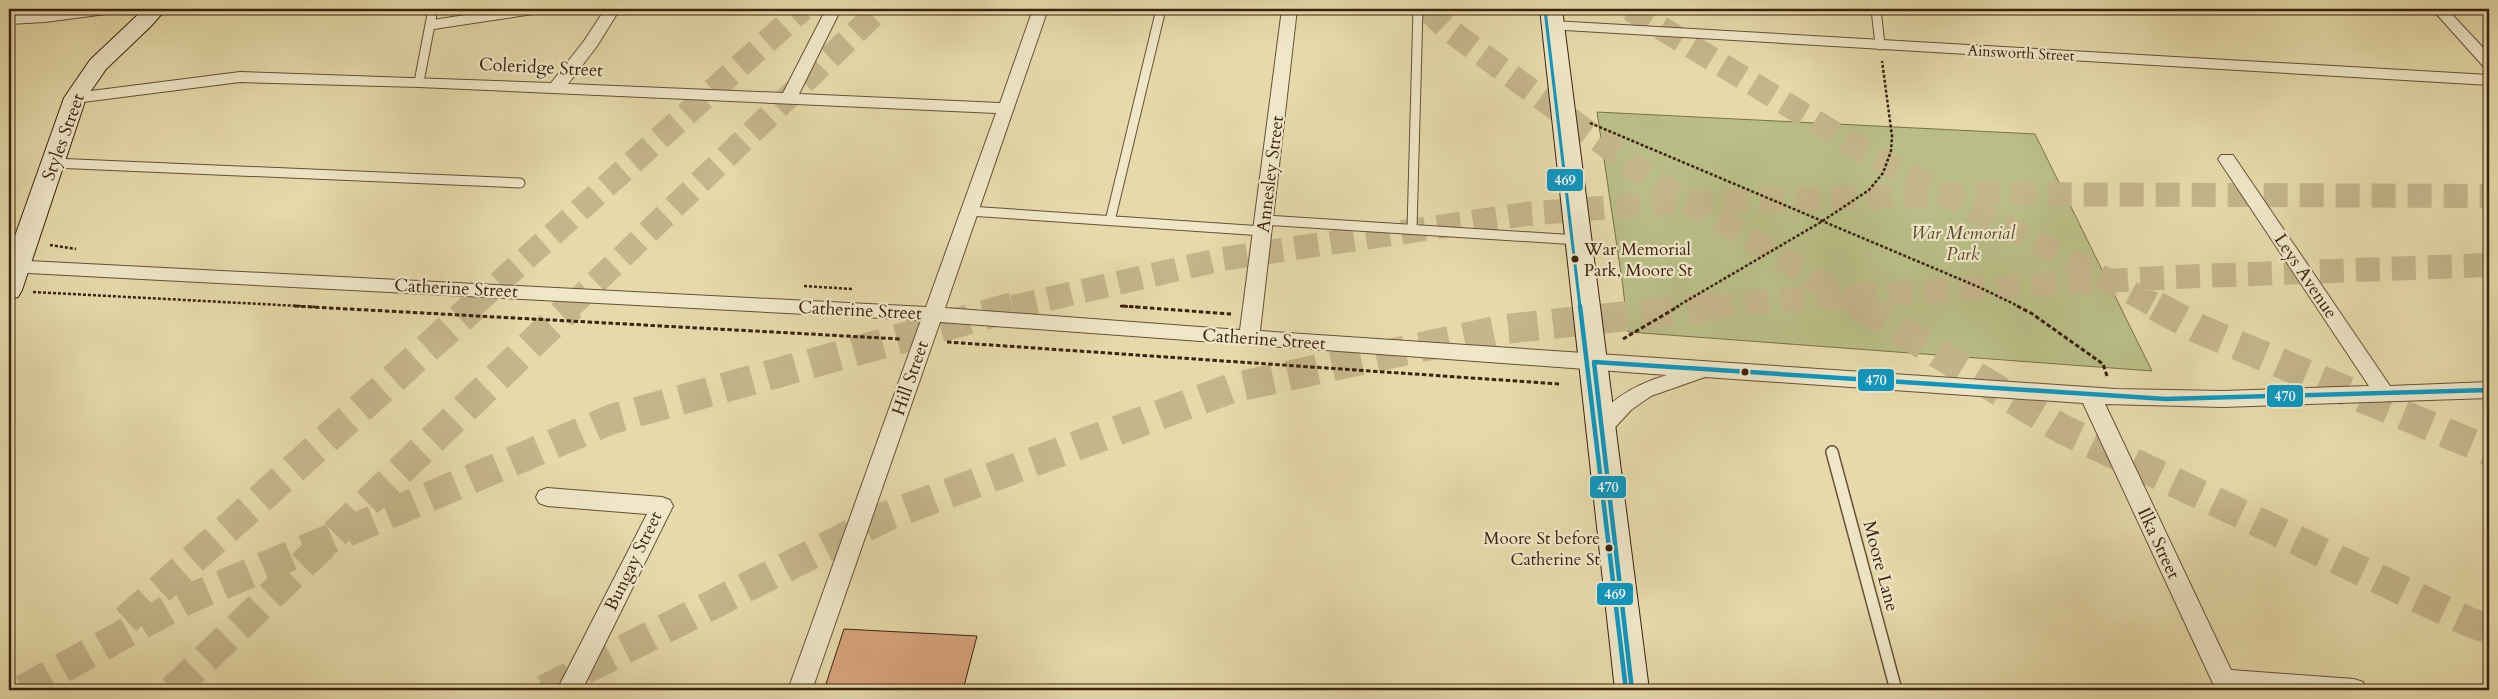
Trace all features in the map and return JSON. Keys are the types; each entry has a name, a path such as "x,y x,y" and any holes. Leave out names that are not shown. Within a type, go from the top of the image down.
{"main road":[{"name":"Styles Street","path":"17,279 75,98 85,80 100,61 136,30 155,9"},
{"path":"1552,17 1632,690"}],"street":[{"path":"9,19 45,17 106,9"},
{"path":"556,88 591,43 612,9"},
{"path":"788,100 834,9"},
{"name":"Hill Street","path":"800,690 1040,9"},
{"name":"Annesley Street","path":"1249,338 1290,9"},
{"path":"2439,9 2489,63"},
{"name":"Ainsworth Street","path":"1552,17 1880,45 2489,80"},
{"name":"Coleridge Street","path":"75,98 240,77 419,82 788,100 1005,108"},
{"name":"Leys Avenue","path":"2227,159 2384,393"},
{"name":"Catherine Street","path":"17,279 703,300 933,314 1249,338 2090,396 2223,399 2489,390"},
{"name":"Catherine Street","path":"1602,428 1618,408 1644,389 1710,370"},
{"name":"Ilka Street","path":"2090,396 2226,685"},
{"name":"Bungay Street","path":"547,497 662,506 569,690"},
{"path":"2226,685 2354,690"}],"lane":[{"path":"419,82 433,9"},
{"path":"430,25 536,9"},
{"path":"1110,221 1161,9"},
{"path":"1412,229 1418,9"},
{"path":"1876,9 1880,45"},
{"path":"53,163 520,183"},
{"path":"969,211 1110,221 1412,229 1579,240"},
{"name":"Moore Lane","path":"1832,452 1896,690"}],"path":[{"path":"1623,339 1821,222 1869,190 1887,166 1891,151 1892,136 1880,45"},
{"path":"1590,123 1981,288 2031,313 2103,364 2107,377"},
{"name":"Catherine Street","path":"17,279 1560,384"}],"green space":[{"name":"War Memorial Park","path":"1597,112 2035,134 2152,371 1628,332"}],"building":[{"path":"844,629 977,636 963,690 824,690"}],"tunnel":[{"path":"472,307 803,9"},
{"path":"570,307 880,9"},
{"path":"1427,9 1445,27 1651,179 1689,202"},
{"path":"1630,9 1865,152 1946,195"},
{"path":"1689,202 1946,195"},
{"path":"1946,195 2109,281"},
{"path":"1946,195 2489,196"},
{"path":"1015,306 1222,259 1526,214 1689,202"},
{"path":"1689,202 1844,296"},
{"path":"2109,281 2489,265"},
{"path":"1844,296 2109,281"},
{"path":"2109,281 2158,307"},
{"path":"1709,307 1844,296"},
{"path":"1844,296 1862,307"},
{"path":"126,620 474,306"},
{"path":"329,539 571,306"},
{"path":"329,539 612,419 1015,306"},
{"path":"544,690 887,516 1232,388 1505,329 1721,306"},
{"path":"1860,306 2062,429 2469,622 2489,629"},
{"path":"2156,306 2199,329 2489,451"},
{"path":"23,690 184,601 329,539"},
{"path":"173,690 329,539"}],"transit line":[{"name":"469","path":"1545,10 1626,690"},
{"name":"470","path":"1632,690 1594,362 2166,399 2489,390"}],"place":[{"name":"War Memorial Park, Moore St","path":"1575,259"},
{"name":"Moore St before Catherine St","path":"1609,548"}]}
